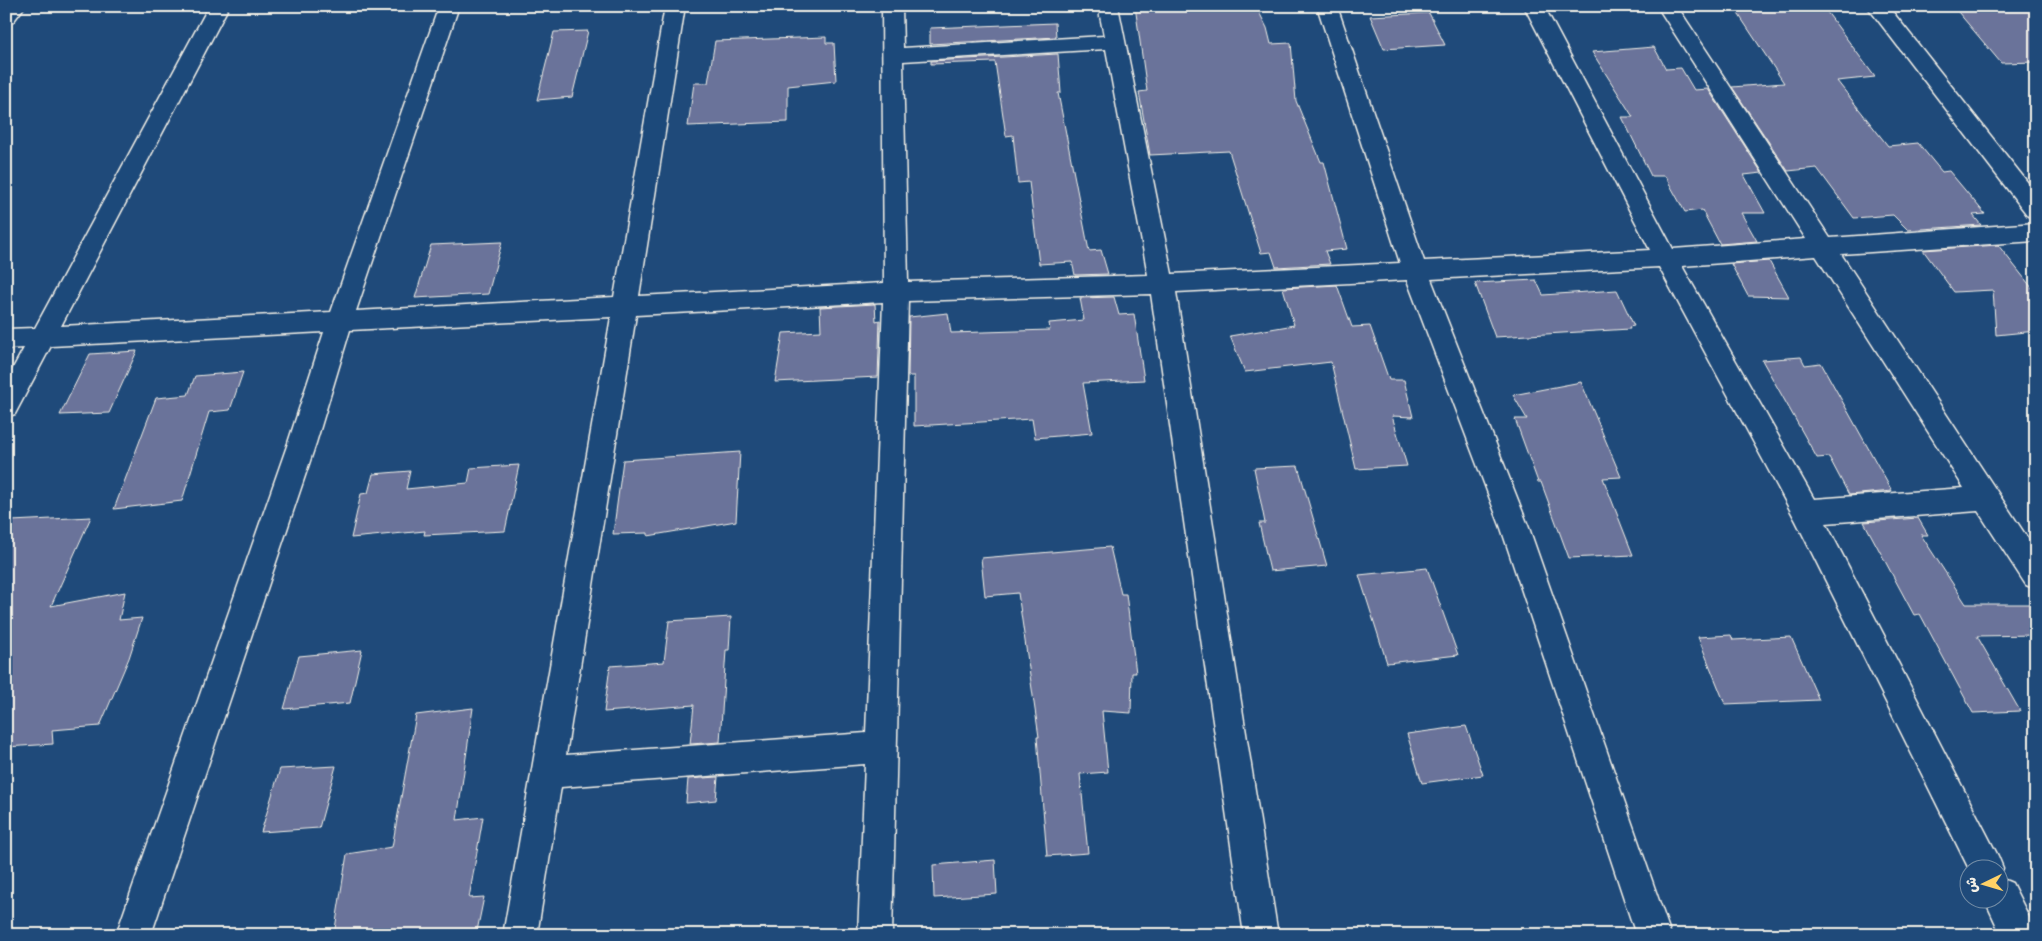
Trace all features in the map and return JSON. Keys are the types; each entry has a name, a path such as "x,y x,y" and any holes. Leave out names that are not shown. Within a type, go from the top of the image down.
{"street":[{"path":"6,18 15,6"},
{"path":"6,406 220,6"},
{"path":"133,935 302,443 340,321 449,6"},
{"path":"520,935 675,6"},
{"path":"875,935 896,292 892,6"},
{"path":"1108,6 1162,284 1261,935"},
{"path":"1327,6 1416,270 1515,528 1654,935"},
{"path":"1534,6 1666,258 1806,512 1981,858"},
{"path":"1667,6 2036,576"},
{"path":"1876,6 2036,210"},
{"path":"893,55 1115,42"},
{"path":"6,339 896,292 1162,284 1666,258 2036,232"},
{"path":"1806,512 1987,498"},
{"path":"547,772 881,747"},
{"path":"2006,908 2020,935"}],"building":[{"path":"1135,6 1256,6 1267,28 1271,44 1291,43 1296,101 1321,162 1324,162 1347,249 1325,251 1330,264 1276,267 1271,252 1261,253 1229,151 1150,155 1139,92 1147,91"},
{"path":"1733,6 1824,8 1875,77 1837,81 1888,146 1918,143 1942,172 1949,171 1985,214 1973,215 1981,225 1908,230 1893,215 1854,218 1817,168 1788,171 1732,87 1784,83"},
{"path":"1953,6 2036,6 2036,62 2001,63"},
{"path":"1429,13 1445,45 1384,49 1370,16"},
{"path":"1055,23 1056,37 930,44 930,28"},
{"path":"588,31 572,97 537,100 554,32"},
{"path":"826,37 826,43 834,43 836,81 788,86 788,122 688,126 694,83 708,83 715,41"},
{"path":"1654,47 1666,69 1681,68 1694,90 1708,89 1762,173 1744,175 1765,213 1741,213 1757,241 1720,244 1702,210 1685,212 1665,176 1651,176 1622,117 1633,117 1592,52"},
{"path":"1058,54 1061,93 1058,93 1089,251 1101,250 1108,274 1075,275 1072,262 1039,264 1029,182 1018,183 1013,135 1006,136 995,62 931,64 931,61"},
{"path":"502,242 488,294 415,298 431,245"},
{"path":"1998,245 2036,293 2036,331 1996,335 1993,290 1954,292 1923,250"},
{"path":"1769,261 1789,297 1748,296 1731,264"},
{"path":"1536,280 1543,295 1617,290 1634,326 1629,327 1630,329 1495,337 1475,283"},
{"path":"1337,285 1352,327 1370,326 1389,380 1404,380 1413,417 1392,416 1407,466 1356,469 1331,362 1245,372 1230,336 1294,325 1283,288"},
{"path":"1114,297 1119,315 1134,314 1144,380 1083,383 1092,433 1035,438 1032,419 914,426 914,376 908,376 909,317 948,313 951,333 1050,330 1049,323 1084,320 1080,298"},
{"path":"875,304 876,321 880,320 878,377 775,382 783,333 821,331 820,307"},
{"path":"137,351 109,413 60,415 90,354"},
{"path":"1801,357 1805,365 1821,363 1892,491 1849,495 1829,457 1817,458 1762,360"},
{"path":"243,372 230,410 209,412 182,501 114,509 156,398 188,395 195,376"},
{"path":"1581,382 1621,477 1603,478 1633,555 1569,558 1515,419 1527,419 1513,395"},
{"path":"740,452 736,521 648,536 648,533 613,534 623,460"},
{"path":"519,465 505,531 424,535 425,531 351,538 361,494 368,493 373,474 410,471 406,489 468,483 471,468"},
{"path":"1298,466 1327,566 1270,571 1259,523 1265,523 1254,468"},
{"path":"91,517 51,606 125,592 119,620 142,618 129,658 100,726 52,730 53,744 6,747 6,532 12,521"},
{"path":"1918,518 1928,535 1921,535 1966,604 2036,604 2036,635 1977,636 2020,711 1973,713 1920,614 1914,615 1864,522"},
{"path":"1110,547 1121,594 1126,594 1136,673 1132,673 1131,713 1102,711 1108,772 1080,774 1088,853 1047,856 1037,737 1039,737 1018,593 985,596 981,558"},
{"path":"1427,568 1458,655 1387,663 1359,575"},
{"path":"731,617 729,650 726,650 720,742 690,744 694,705 604,712 610,666 664,662 669,621"},
{"path":"1731,635 1733,640 1791,637 1819,700 1725,704 1698,637"},
{"path":"362,650 350,703 284,709 299,656"},
{"path":"473,708 457,820 483,817 469,898 484,897 477,931 401,935 334,935 347,854 392,847 416,715"},
{"path":"1466,726 1483,775 1422,783 1407,734"},
{"path":"336,766 319,828 261,832 280,769"},
{"path":"718,777 716,800 686,803 688,779"},
{"path":"995,860 997,894 934,898 933,865"}]}
